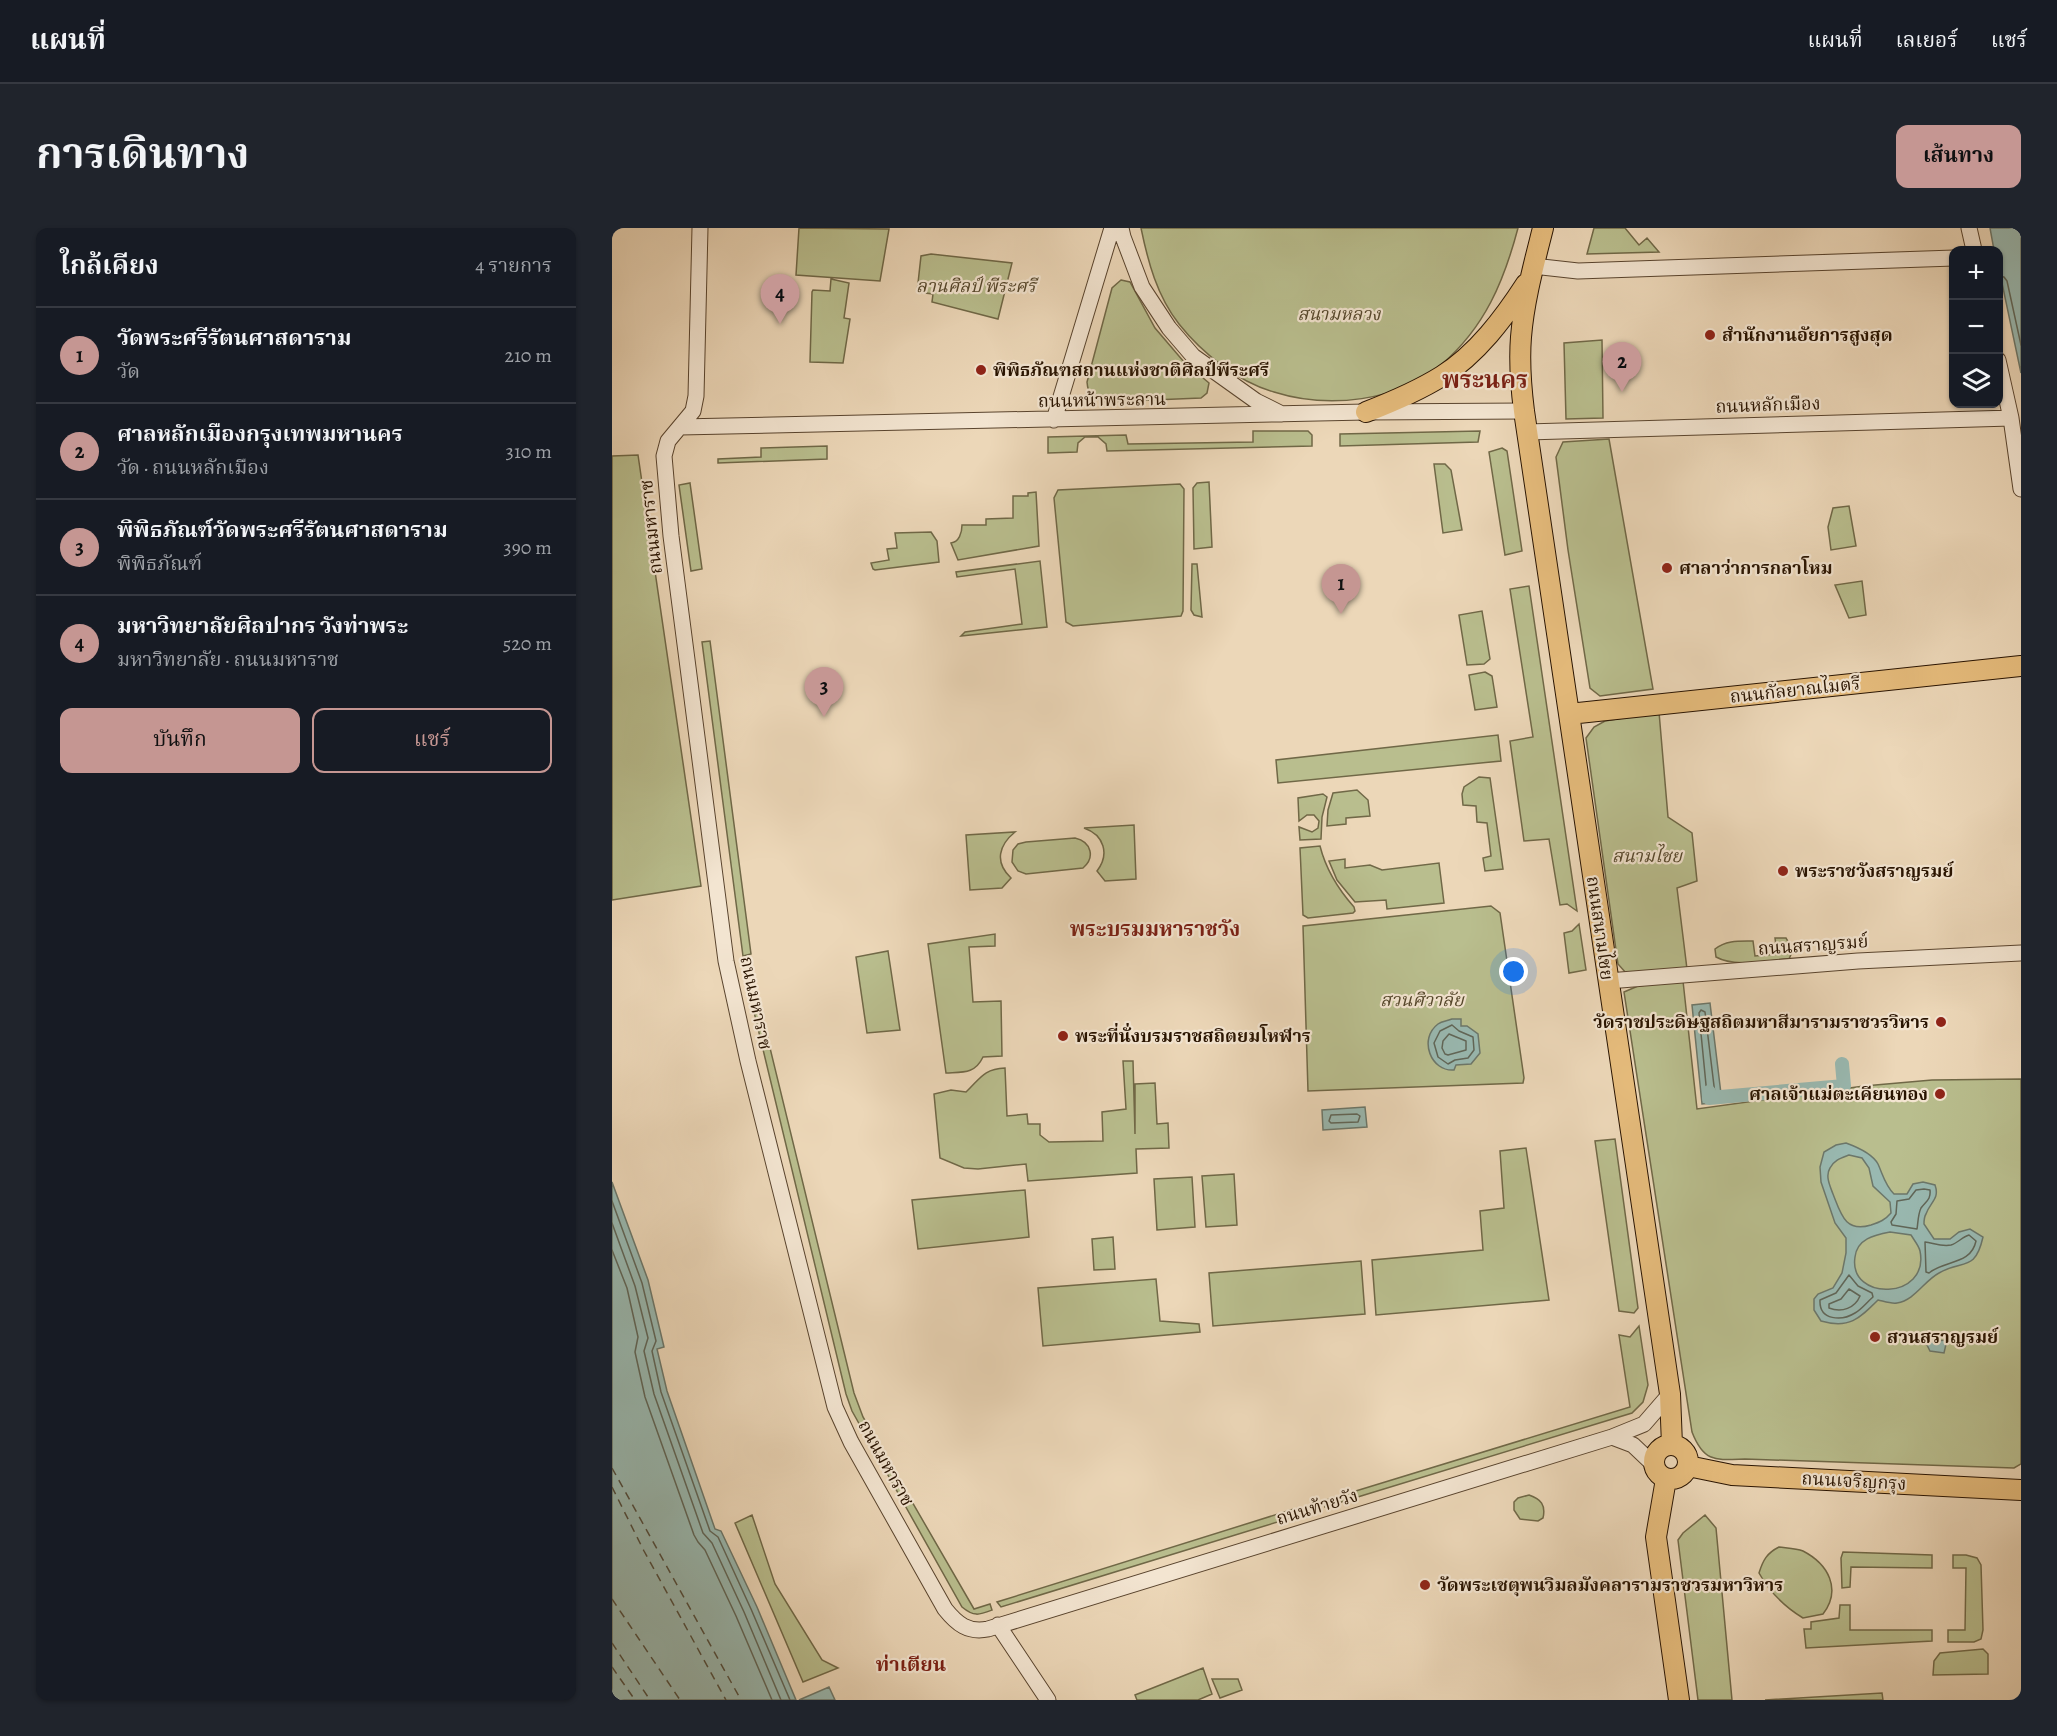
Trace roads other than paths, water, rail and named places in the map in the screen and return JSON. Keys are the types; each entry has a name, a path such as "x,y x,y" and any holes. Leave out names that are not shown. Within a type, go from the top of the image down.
{"main road":[{"path":"1366,412 1406,396 1444,375 1482,342 1506,314 1531,272 1543,228"},
{"name":"ถนนสนามไชย","path":"1531,272 1521,336 1520,372 1524,411 1670,1394 1672,1445"},
{"name":"ถนนกัลยาณไมตรี","path":"1569,714 2021,666"},
{"path":"1654,1466 1671,1480 1682,1476 1688,1466 1686,1454 1683,1449 1666,1445 1657,1452 1654,1466 1656,1537 1679,1700"},
{"name":"ถนนเจริญกรุง","path":"1688,1466 1732,1475 2021,1490"}],"street":[{"name":"ถนนมหาราช","path":"700,228 696,396 693,411 668,441 665,448 665,477 726,961 739,1023 829,1388 851,1442 945,1609 954,1620 967,1629 977,1631 998,1625"},
{"path":"1054,420 1112,228"},
{"path":"1122,228 1123,237 1142,287 1169,328 1193,356 1256,400 1284,415"},
{"path":"1970,228 1973,246"},
{"path":"1531,272 1949,258"},
{"path":"2003,382 2011,418 2021,489"},
{"name":"ถนนหน้าพระลาน","path":"680,427 1366,412 1524,411"},
{"name":"ถนนหลักเมือง","path":"1527,432 2011,418"},
{"name":"ถนนสราญรมย์","path":"1608,981 1858,961 2021,953"},
{"name":"ถนนท้ายวัง","path":"998,1625 1612,1437 1644,1424 1670,1394"},
{"path":"1612,1437 1633,1445 1654,1466"},
{"path":"998,1625 1048,1700"}],"water":[{"path":"1990,228 2019,228 2021,236 2021,373 2003,288 2003,246 1993,246"},
{"path":"1710,1003 1722,1102 1702,1104 1692,1005"},
{"path":"1461,1019 1461,1026 1467,1026 1478,1034 1480,1053 1471,1064 1456,1065 1454,1070 1439,1066 1428,1046 1432,1030 1440,1023"},
{"path":"1365,1107 1367,1127 1323,1130 1322,1110"},
{"path":"1846,1143 1872,1157 1894,1194 1907,1194 1913,1184 1923,1182 1935,1185 1936,1194 1925,1215 1924,1223 1934,1239 1950,1239 1959,1232 1970,1229 1983,1237 1980,1248 1972,1261 1939,1273 1903,1301 1892,1303 1878,1300 1853,1321 1839,1324 1821,1321 1814,1310 1814,1299 1818,1294 1833,1288 1842,1273 1846,1253 1846,1238 1835,1223 1821,1182 1820,1167 1824,1152 1836,1145","holes":["1849,1155 1862,1158 1869,1168 1873,1186 1890,1202 1891,1213 1880,1222 1862,1227 1855,1226 1845,1220 1842,1215 1829,1184 1828,1174 1834,1163","1890,1232 1911,1235 1920,1251 1920,1267 1913,1279 1902,1286 1889,1289 1875,1288 1864,1282 1856,1272 1856,1251 1867,1239"]},
{"path":"612,1182 648,1280 664,1347 657,1349 667,1391 715,1529 721,1531 757,1607 796,1700 612,1700"},
{"path":"1927,1332 1935,1341 1947,1340 1944,1353 1930,1351 1925,1341"},
{"path":"829,1687 835,1700 799,1700"}],"waterway":[{"path":"1709,1092 1709,1098 1844,1086 1842,1064"}],"place":[{"name":"มหาวิทยาลัยศิลปากร วังท่าพระ","path":"780,324"},
{"name":"สำนักงานอัยการสูงสุด","path":"1710,335"},
{"name":"พิพิธภัณฑสถานแห่งชาติศิลป์พีระศรี","path":"981,370"},
{"name":"ศาลหลักเมืองกรุงเทพมหานคร","path":"1622,392"},
{"name":"ศาลาว่าการกลาโหม","path":"1667,568"},
{"name":"วัดพระศรีรัตนศาสดาราม","path":"1341,614"},
{"name":"พิพิธภัณฑ์วัดพระศรีรัตนศาสดาราม","path":"824,717"},
{"name":"พระราชวังสราญรมย์","path":"1783,871"},
{"name":"วัดราชประดิษฐสถิตมหาสีมารามราชวรวิหาร","path":"1941,1022"},
{"name":"พระที่นั่งบรมราชสถิตยมโหฬาร","path":"1063,1036"},
{"name":"ศาลเจ้าแม่ตะเคียนทอง","path":"1940,1094"},
{"name":"สวนสราญรมย์","path":"1875,1337"},
{"name":"วัดพระเชตุพนวิมลมังคลารามราชวรมหาวิหาร","path":"1425,1585"}],"district":[{"name":"พระนคร","path":"1485,380"},
{"name":"พระบรมมหาราชวัง","path":"1155,929"},
{"name":"ท่าเตียน","path":"911,1664"}],"park label":[{"name":"ลานศิลป์ พีระศรี","path":"976,286"},
{"name":"สนามหลวง","path":"1339,314"},
{"name":"สนามไชย","path":"1647,856"},
{"name":"สวนศิวาลัย","path":"1422,1000"}]}
